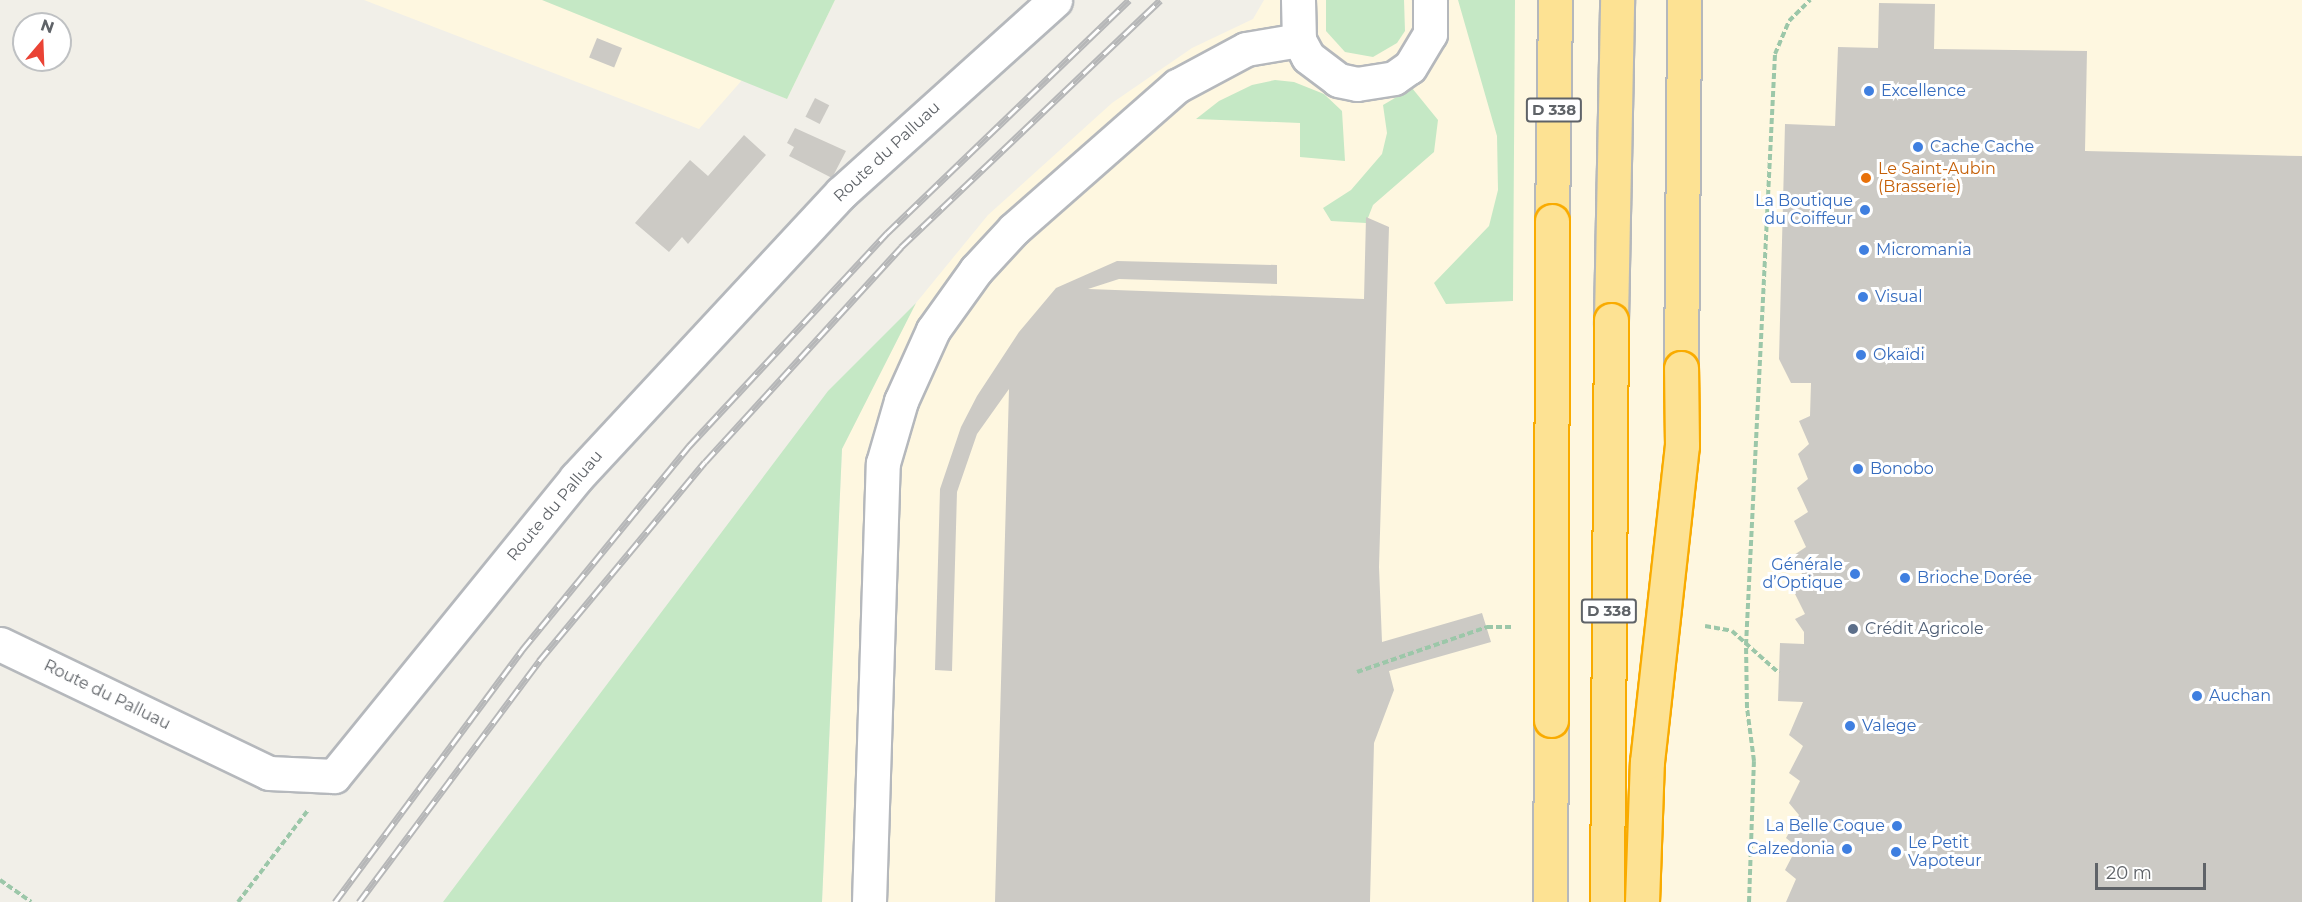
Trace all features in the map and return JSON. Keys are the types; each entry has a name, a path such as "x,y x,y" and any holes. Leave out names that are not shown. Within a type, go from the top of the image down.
{"highway":[{"name":"D 338","path":"1550,902 1548,811 1555,0"},
{"name":"D 338","path":"1607,902 1611,320 1617,0"},
{"path":"1642,902 1647,762 1682,446 1684,0"},
{"path":"1528,902 1529,872 1548,811"}],"street":[{"name":"Route du Palluau","path":"0,644 269,773 334,776 576,478 841,193 1055,0"},
{"path":"1298,0 1299,40 1315,63 1338,80 1357,84 1384,81 1410,67 1422,52 1430,34 1430,0"},
{"path":"869,902 883,463 902,401 933,330 976,270 1014,229 1177,86 1245,49 1299,40"}],"path":[{"path":"1749,902 1754,761 1747,708 1746,645 1775,54 1789,21 1810,0"},
{"path":"1705,626 1732,631 1779,674"},
{"path":"1357,672 1487,627 1514,627"},
{"path":"238,902 334,776"},
{"path":"0,880 31,902"}],"shaded area":[{"path":"364,0 835,0 787,99 743,79 699,129"},
{"path":"1264,0 2302,0 2302,902 822,902 842,448 916,303 988,215 1112,103 1192,48 1253,19"}],"green space":[{"path":"542,0 835,0 787,99"},
{"path":"1326,0 1404,0 1405,31 1397,43 1373,57 1345,52 1326,31"},
{"path":"1458,0 1515,0 1513,301 1446,304 1434,283 1489,226 1498,190 1497,136"},
{"path":"1275,80 1294,82 1324,94 1342,111 1345,161 1300,157 1300,123 1196,119 1219,101 1252,85"},
{"path":"1412,88 1438,120 1434,152 1373,205 1366,223 1331,221 1323,208 1351,190 1382,154 1387,133 1383,105"},
{"path":"916,303 842,449 822,902 443,902 828,391"}],"building":[{"path":"1879,3 1935,4 1934,49 2087,51 2085,151 2302,156 2302,902 1786,902 1796,879 1785,870 1797,847 1786,838 1799,815 1789,803 1800,781 1789,773 1803,746 1789,735 1803,702 1778,701 1780,643 1804,644 1804,632 1795,619 1805,614 1792,588 1805,581 1794,555 1806,547 1794,521 1808,512 1797,488 1808,479 1798,454 1809,444 1799,421 1810,416 1811,383 1791,383 1779,359 1785,124 1835,126 1838,47 1878,48"},
{"path":"597,38 622,48 614,68 589,57"},
{"path":"815,98 829,105 820,124 805,117"},
{"path":"795,128 846,151 832,178 789,156 794,147 787,143"},
{"path":"744,135 766,155 688,244 682,237 669,252 635,223 690,160 708,176"},
{"path":"1366,217 1389,227 1379,567 1382,642 1482,613 1491,642 1389,671 1394,690 1374,743 1370,902 995,902 1009,389 977,434 957,492 952,671 935,670 940,489 961,427 977,396 1019,332 1056,288 1117,261 1277,265 1277,284 1119,279 1088,289 1364,299"}],"railway":[{"path":"335,902 522,650 689,446 887,233 1129,0"},
{"path":"359,902 539,661 705,462 901,247 1160,0"}],"place":[{"name":"Excellence","path":"1869,91"},
{"name":"Cache Cache","path":"1918,147"},
{"name":"Le Saint-Aubin (Brasserie)","path":"1866,178"},
{"name":"La Boutique du Coiffeur","path":"1865,210"},
{"name":"Micromania","path":"1864,250"},
{"name":"Visual","path":"1863,297"},
{"name":"Okaïdi","path":"1861,355"},
{"name":"Bonobo","path":"1858,469"},
{"name":"Générale d’Optique","path":"1855,574"},
{"name":"Brioche Dorée","path":"1905,578"},
{"name":"Crédit Agricole","path":"1853,629"},
{"name":"Auchan","path":"2197,696"},
{"name":"Valege","path":"1850,726"},
{"name":"La Belle Coque","path":"1897,826"},
{"name":"Calzedonia","path":"1847,849"},
{"name":"Le Petit Vapoteur","path":"1896,852"}]}
